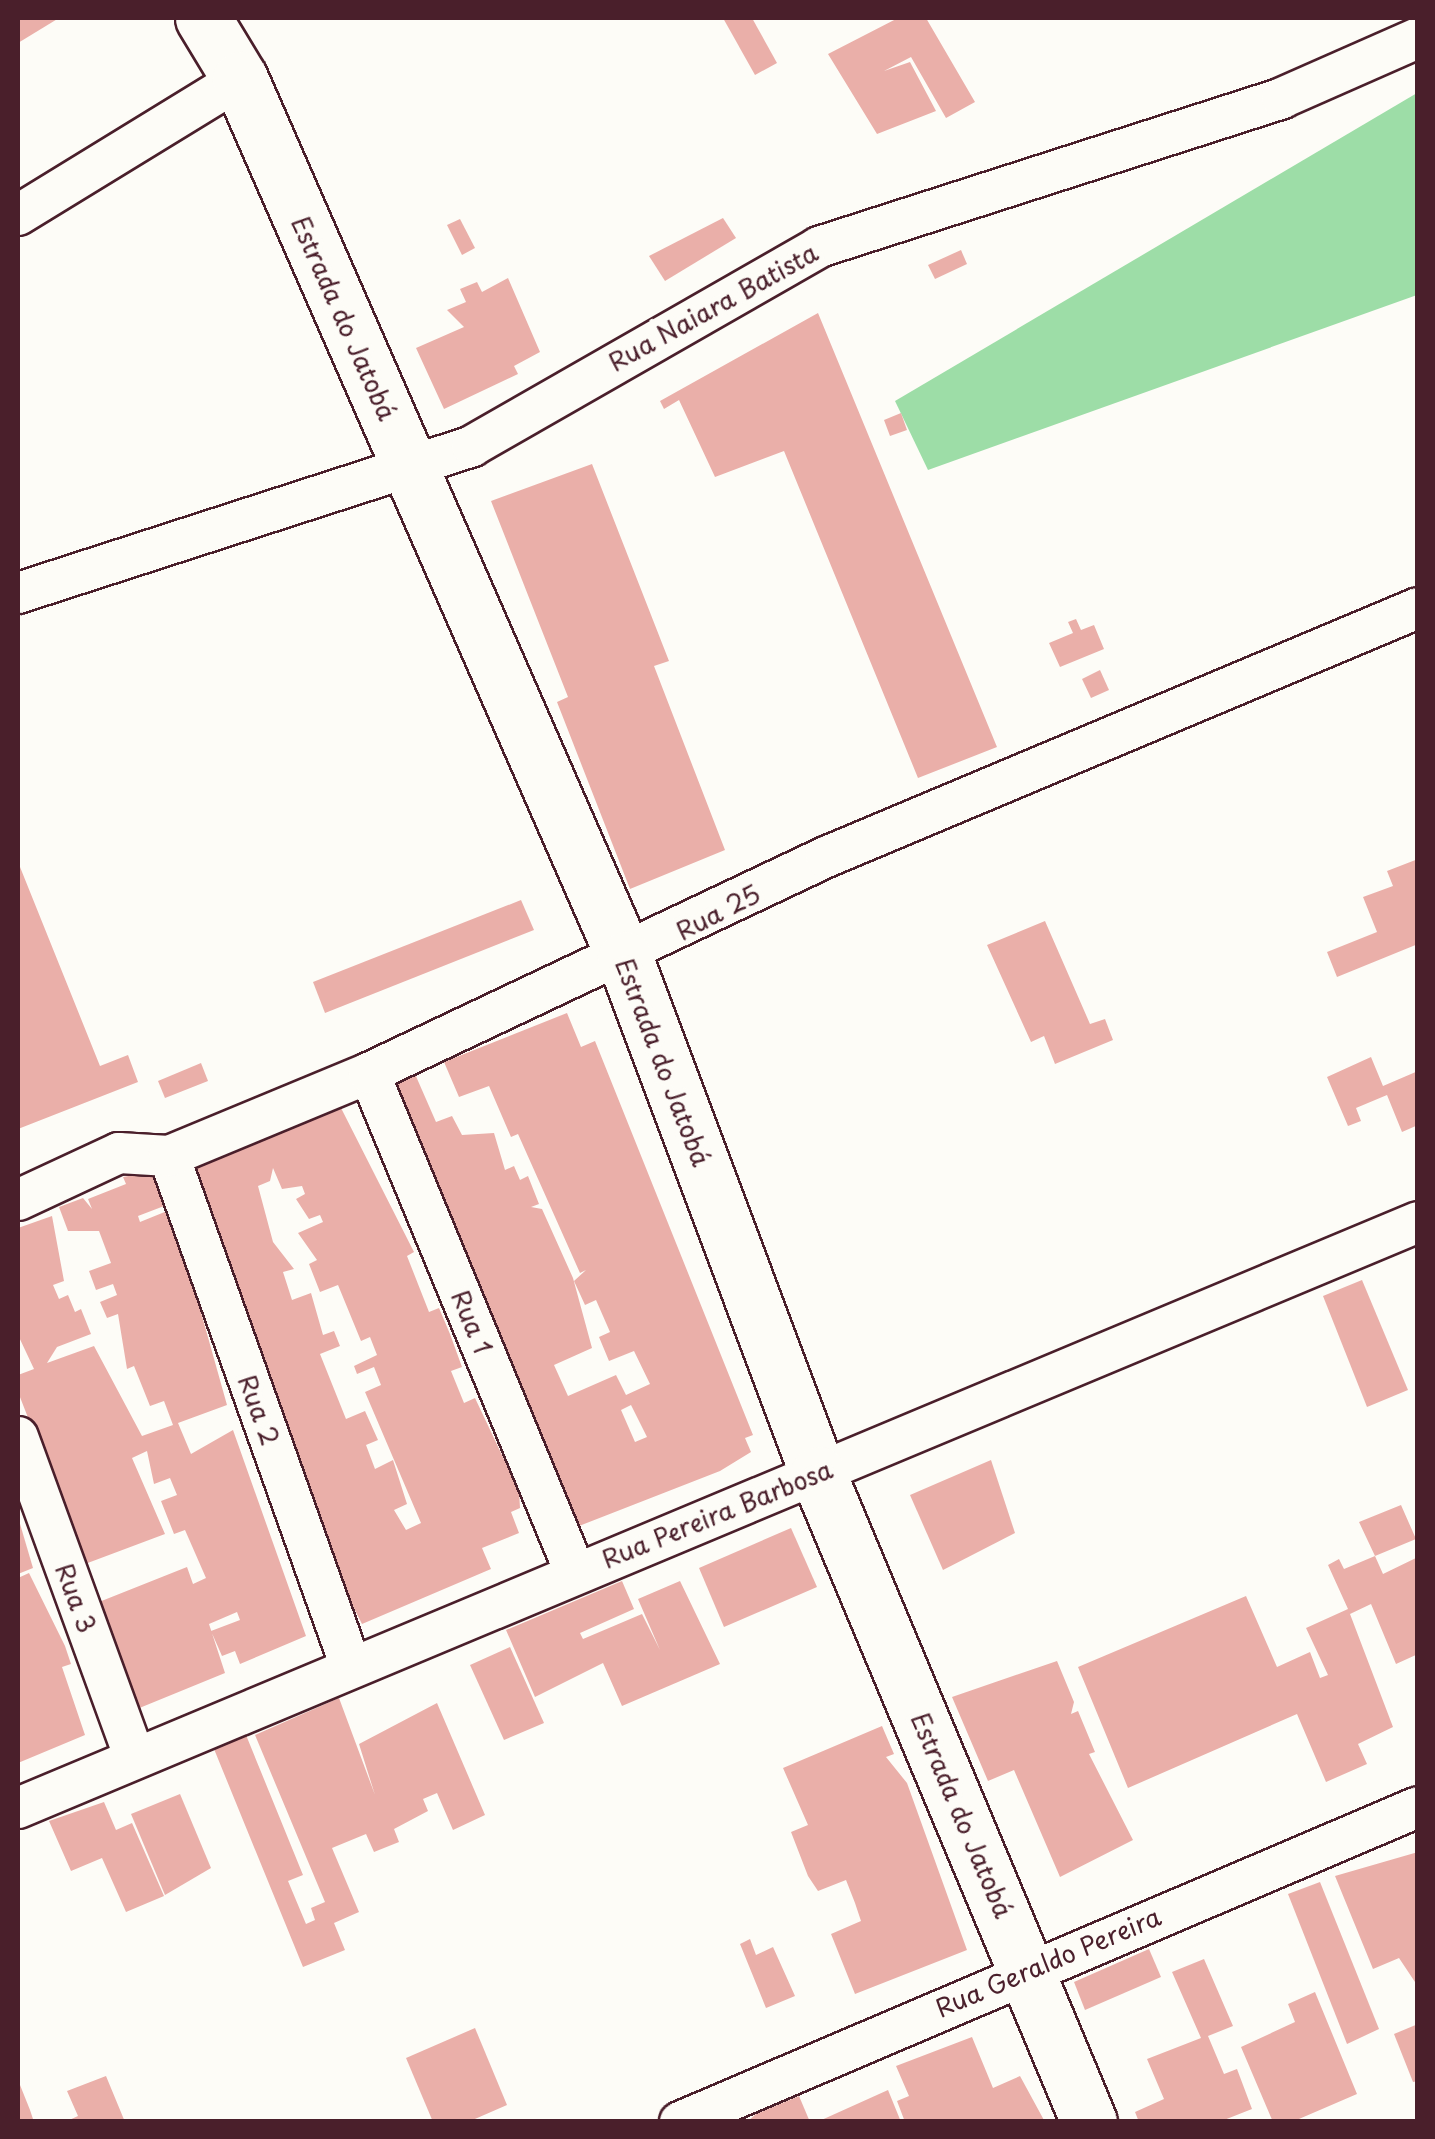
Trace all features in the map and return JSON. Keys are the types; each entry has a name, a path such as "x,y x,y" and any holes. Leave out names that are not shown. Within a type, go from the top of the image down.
{"street":[{"name":"Estrada do Jatobá","path":"204,18 240,79 625,958 818,1474 1088,2122"},
{"name":"Rua Naiara Batista","path":"18,593 472,446 819,247 1282,98 1418,38"},
{"path":"18,215 240,79"},
{"name":"Rua 25","path":"18,1200 119,1153 169,1156 369,1073 625,958 826,857 1418,608"},
{"name":"Rua 1","path":"369,1073 575,1572"},
{"name":"Rua 2","path":"169,1156 350,1664"},
{"name":"Rua Pereira Barbosa","path":"18,1808 350,1664 818,1474 1418,1222"},
{"name":"Rua 3","path":"18,1437 135,1758"},
{"name":"Rua Geraldo Pereira","path":"680,2122 1027,1969 1418,1807"}],"green space":[{"path":"1417,93 1417,295 928,470 895,401"}],"building":[{"path":"18,18 59,18 18,43"},
{"path":"723,18 752,18 777,63 755,75"},
{"path":"898,18 926,18 975,102 946,118 911,57 884,71 910,62 936,111 877,134 828,54"},
{"path":"723,218 736,238 665,281 649,256"},
{"path":"460,219 475,248 462,255 447,225"},
{"path":"961,250 967,264 935,279 928,265"},
{"path":"508,278 540,352 514,366 518,374 444,409 416,348 464,327 447,310 466,302 460,289 477,282 482,292"},
{"path":"818,313 997,747 918,778 784,451 715,477 679,400 664,409 660,401"},
{"path":"901,413 907,430 890,436 884,420"},
{"path":"592,464 669,661 654,666 725,850 630,889 557,702 568,697 491,501"},
{"path":"1076,619 1081,630 1094,625 1104,649 1060,667 1049,643 1073,633 1068,622"},
{"path":"1100,670 1109,690 1091,698 1082,679"},
{"path":"1418,859 1418,944 1337,977 1327,952 1377,932 1363,897 1393,886 1387,871"},
{"path":"18,862 100,1066 128,1055 138,1082 18,1129"},
{"path":"521,900 534,930 325,1013 313,982"},
{"path":"1045,921 1090,1024 1105,1019 1113,1040 1055,1064 1044,1036 1031,1042 987,945"},
{"path":"567,1013 581,1047 595,1041 753,1435 745,1438 751,1452 720,1471 579,1526 549,1480 557,1476 543,1443 535,1447 496,1352 504,1348 387,1085 415,1074 436,1122 452,1116 462,1135 494,1133 505,1170 514,1166 520,1180 528,1176 539,1204 531,1207 542,1209 573,1278 592,1348 554,1365 568,1396 616,1375 626,1395 650,1384 634,1351 609,1361 599,1337 610,1332 596,1300 585,1305 574,1281 586,1270 580,1273 518,1134 511,1137 489,1086 459,1097 444,1062","holes":["631,1405 647,1437 635,1442 621,1410"]},
{"path":"1371,1057 1383,1086 1418,1071 1418,1125 1402,1132 1387,1095 1356,1108 1361,1121 1348,1126 1327,1077"},
{"path":"201,1063 208,1081 165,1098 158,1081"},
{"path":"339,1104 414,1252 407,1256 429,1312 439,1308 450,1334 462,1367 451,1371 464,1403 475,1398 519,1491 520,1508 511,1512 519,1533 482,1548 491,1569 362,1624 337,1575 181,1151","holes":["273,1168 282,1189 302,1186 305,1194 296,1199 309,1219 320,1215 323,1222 298,1233 317,1260 309,1264 320,1292 338,1285 361,1341 370,1337 377,1355 354,1366 357,1374 374,1367 381,1385 365,1392 421,1523 406,1530 394,1510 407,1504 393,1460 375,1469 366,1445 378,1440 365,1411 346,1419 320,1354 340,1346 334,1331 323,1335 311,1293 292,1300 283,1272 294,1269 273,1242 258,1186 270,1181"]},
{"path":"162,1170 172,1203 138,1216 140,1222 172,1209 227,1405 178,1423 191,1454 233,1430 306,1636 240,1664 235,1651 222,1656 212,1634 225,1673 137,1709 99,1602 187,1567 193,1584 206,1578 185,1530 174,1534 161,1501 177,1495 170,1478 154,1484 147,1451 132,1458 165,1534 85,1564 18,1392 18,1375 34,1369 18,1335 18,1228 52,1216 64,1281 53,1285 59,1299 68,1295 75,1312 81,1309 91,1334 57,1347 47,1363 94,1346 142,1436 173,1425 164,1401 150,1406 134,1366 127,1369 118,1314 107,1318 100,1302 117,1295 113,1284 96,1290 89,1271 111,1263 99,1231 68,1231 59,1207 83,1198 92,1209 88,1199 126,1184 123,1177","holes":["237,1612 240,1620 211,1631 209,1624"]},
{"path":"1362,1280 1408,1390 1367,1407 1323,1296"},
{"path":"991,1460 1015,1533 943,1570 910,1495"},
{"path":"1401,1505 1416,1539 1375,1556 1359,1522"},
{"path":"18,1517 33,1568 18,1574"},
{"path":"791,1528 817,1587 724,1627 699,1568"},
{"path":"1375,1556 1383,1574 1418,1557 1418,1654 1396,1664 1371,1604 1350,1614 1393,1727 1358,1744 1367,1764 1326,1782 1297,1714 1128,1788 1078,1667 1246,1596 1277,1667 1310,1652 1320,1678 1328,1675 1306,1628 1348,1609 1328,1565 1339,1559 1344,1569"},
{"path":"29,1573 65,1646 71,1664 62,1667 85,1735 18,1763 18,1578"},
{"path":"622,1581 634,1609 580,1633 583,1639 642,1614 660,1650 638,1599 680,1581 720,1664 622,1706 603,1663 535,1697 506,1630"},
{"path":"510,1647 544,1723 504,1740 470,1665"},
{"path":"1057,1661 1074,1702 1071,1714 1078,1711 1095,1752 1089,1754 1133,1840 1060,1877 1014,1770 988,1781 952,1697"},
{"path":"339,1698 375,1795 359,1744 437,1703 485,1815 453,1830 437,1793 423,1799 428,1811 394,1829 399,1842 374,1852 366,1834 332,1848 359,1912 334,1923 345,1950 303,1967 214,1749 246,1735 303,1875 288,1881 306,1924 315,1920 311,1908 325,1902 255,1735"},
{"path":"882,1726 894,1754 886,1757 907,1783 967,1950 855,1994 831,1934 861,1921 846,1880 818,1891 808,1876 791,1832 808,1825 783,1768"},
{"path":"180,1794 211,1868 165,1895 131,1814"},
{"path":"104,1802 116,1830 132,1823 164,1896 126,1912 102,1858 71,1871 49,1821"},
{"path":"1418,1852 1417,1985 1399,1958 1373,1969 1335,1876"},
{"path":"1320,1882 1379,2029 1347,2044 1288,1894"},
{"path":"750,1939 756,1955 773,1947 795,1996 766,2008 740,1944"},
{"path":"1149,1949 1161,1977 1085,2010 1074,1982"},
{"path":"1204,1959 1233,2026 1208,2036 1224,2074 1237,2069 1252,2109 1219,2122 1139,2122 1135,2112 1164,2099 1147,2059 1201,2038 1172,1972"},
{"path":"1315,1992 1357,2094 1292,2122 1273,2122 1241,2047 1295,2022 1288,2004"},
{"path":"1418,2024 1418,2081 1413,2082 1394,2034"},
{"path":"475,2028 507,2105 468,2122 433,2122 406,2058"},
{"path":"972,2037 993,2088 1020,2076 1045,2122 905,2122 897,2101 909,2096 896,2066"},
{"path":"106,2076 125,2122 65,2122 78,2116 67,2091"},
{"path":"18,2080 30,2110 34,2122 18,2122"},
{"path":"888,2090 901,2122 817,2122"},
{"path":"799,2096 810,2122 747,2122 756,2114"}]}
